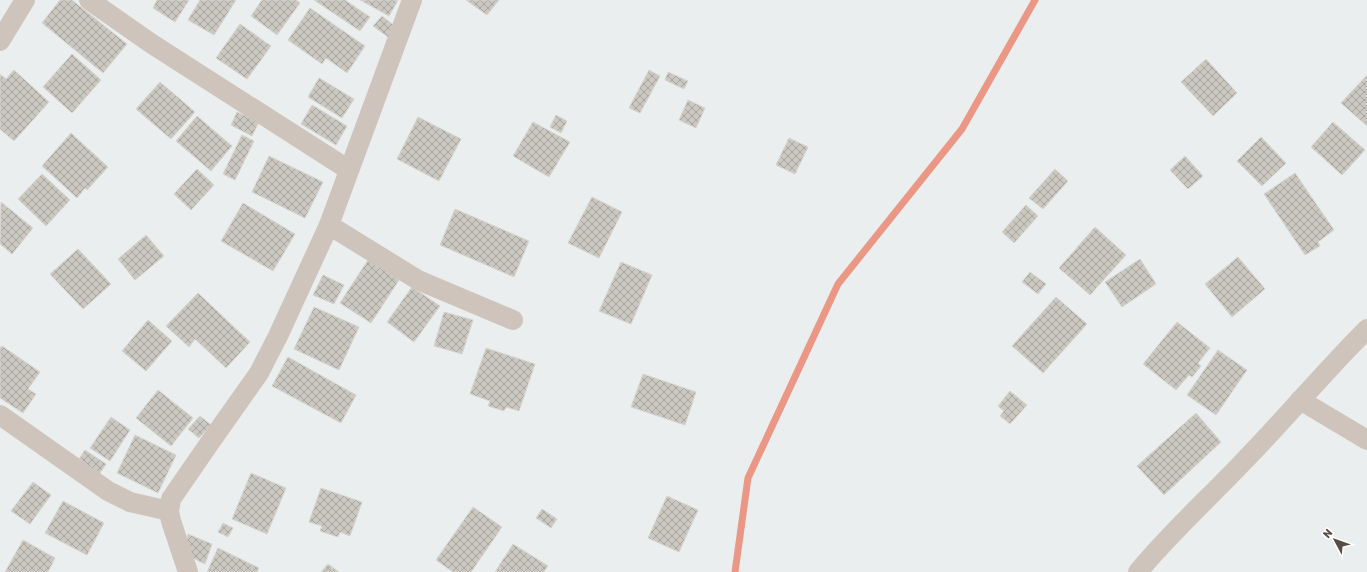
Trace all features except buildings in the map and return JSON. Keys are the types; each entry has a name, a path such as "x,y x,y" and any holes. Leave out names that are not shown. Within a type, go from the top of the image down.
{"street":[{"path":"2,32 25,0"},
{"path":"89,0 152,44 349,170"},
{"path":"188,572 171,521 169,511 171,499 259,373 278,336 329,225 412,0"},
{"path":"329,225 418,280 513,320"},
{"path":"1138,572 1187,518 1244,462 1367,329"},
{"path":"1300,400 1367,440"},
{"path":"0,415 108,491 130,502 169,511"}],"waterway":[{"path":"735,572 748,478 838,284 962,129 1035,0"}]}
